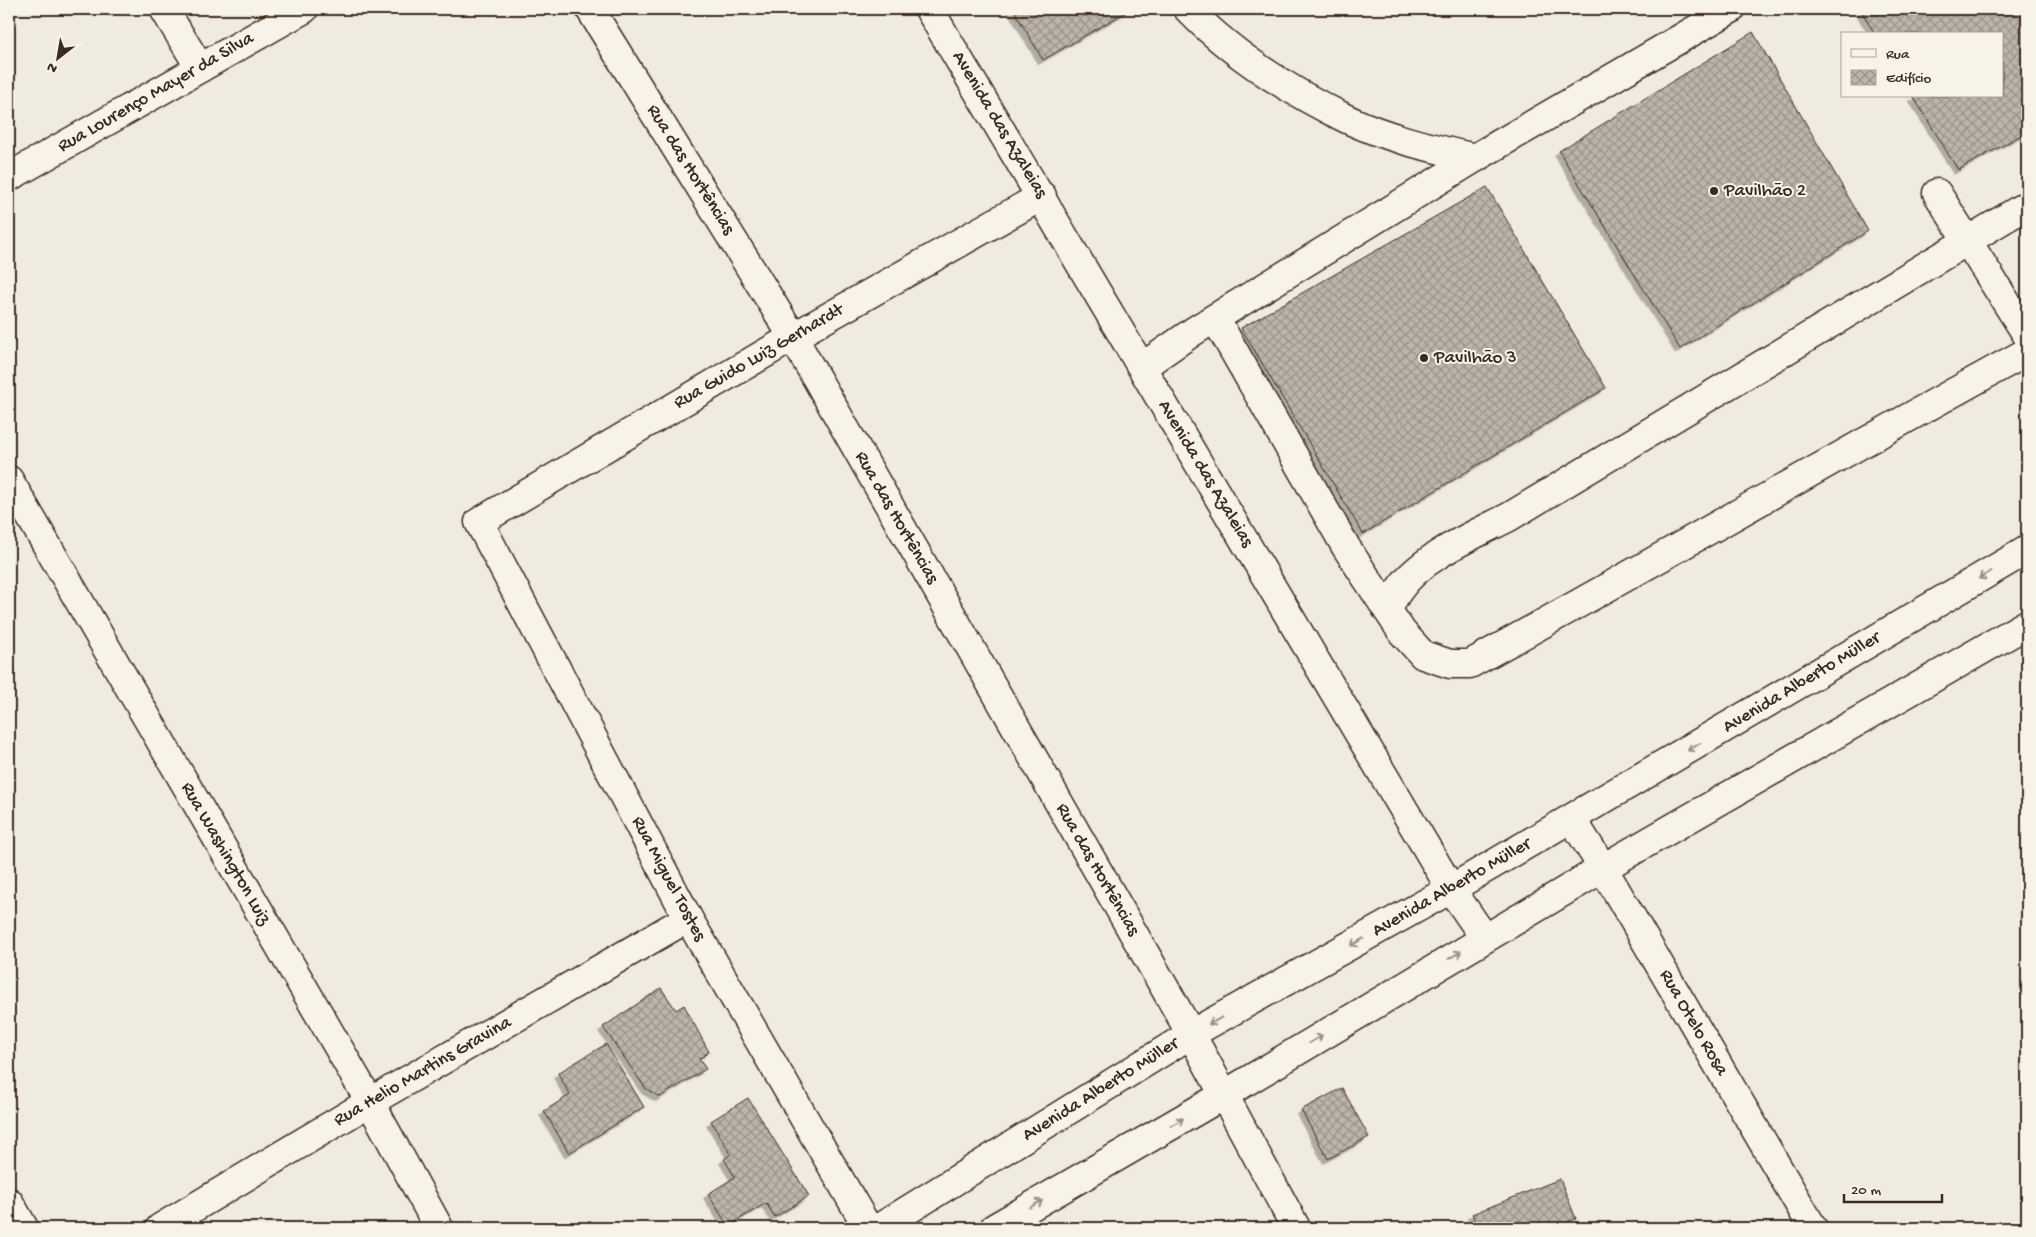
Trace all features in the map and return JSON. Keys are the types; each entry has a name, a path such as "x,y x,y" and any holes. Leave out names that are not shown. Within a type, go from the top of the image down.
{"street":[{"path":"164,9 200,68"},
{"name":"Rua Lourenço Mayer da Silva","path":"9,177 304,9"},
{"name":"Rua das Hortências","path":"590,9 793,337 1191,1034 1222,1096 1296,1228"},
{"name":"Avenida das Azaleias","path":"929,9 1042,196 1450,890 1484,937"},
{"path":"1188,9 1256,67 1348,119 1413,143 1475,158"},
{"path":"1142,367 1215,318 1475,158 1731,9"},
{"path":"1937,194 2027,334"},
{"name":"Rua Guido Luiz Gerhardt","path":"479,522 793,337 1042,196"},
{"path":"1388,610 1399,589 1423,566 1462,541 1509,517 2027,205"},
{"path":"1215,318 1346,547 1402,632 1423,655 1450,664 1470,664 1650,565 1809,472 2027,352"},
{"name":"Rua Washington Luiz","path":"9,480 370,1102 439,1228"},
{"name":"Rua Miguel Tostes","path":"479,522 688,918 868,1228"},
{"name":"Avenida Alberto Müller","path":"879,1228 1191,1034 1450,890 2027,550"},
{"path":"994,1228 1222,1096 1484,937 2027,624"},
{"name":"Rua Otelo Rosa","path":"1572,819 1603,868 1813,1228"},
{"name":"Rua Helio Martins Gravina","path":"160,1228 370,1102 688,918"},
{"path":"9,1202 24,1228"}],"building":[{"path":"1013,9 1131,9 1043,60"},
{"path":"1860,9 2027,9 2027,132 1958,170 1914,98 2004,98 2004,32 1874,32"},
{"name":"Pavilhão 2","path":"1753,32 1868,231 1680,349 1559,151"},
{"name":"Pavilhão 3","path":"1487,187 1606,388 1363,534 1241,328"},
{"path":"661,988 676,1010 684,1005 709,1052 699,1059 706,1069 660,1097 646,1089 603,1027"},
{"path":"606,1044 644,1107 569,1153 544,1111 570,1095 558,1073"},
{"path":"1342,1088 1369,1137 1328,1159 1301,1110"},
{"path":"748,1098 809,1196 775,1217 766,1203 728,1226 708,1194 735,1177 724,1159 731,1154 711,1121"},
{"path":"1560,1179 1576,1219 1552,1228 1478,1228 1472,1214"}],"place":[{"name":"Pavilhão 2","path":"1714,191"},
{"name":"Pavilhão 3","path":"1424,358"}]}
